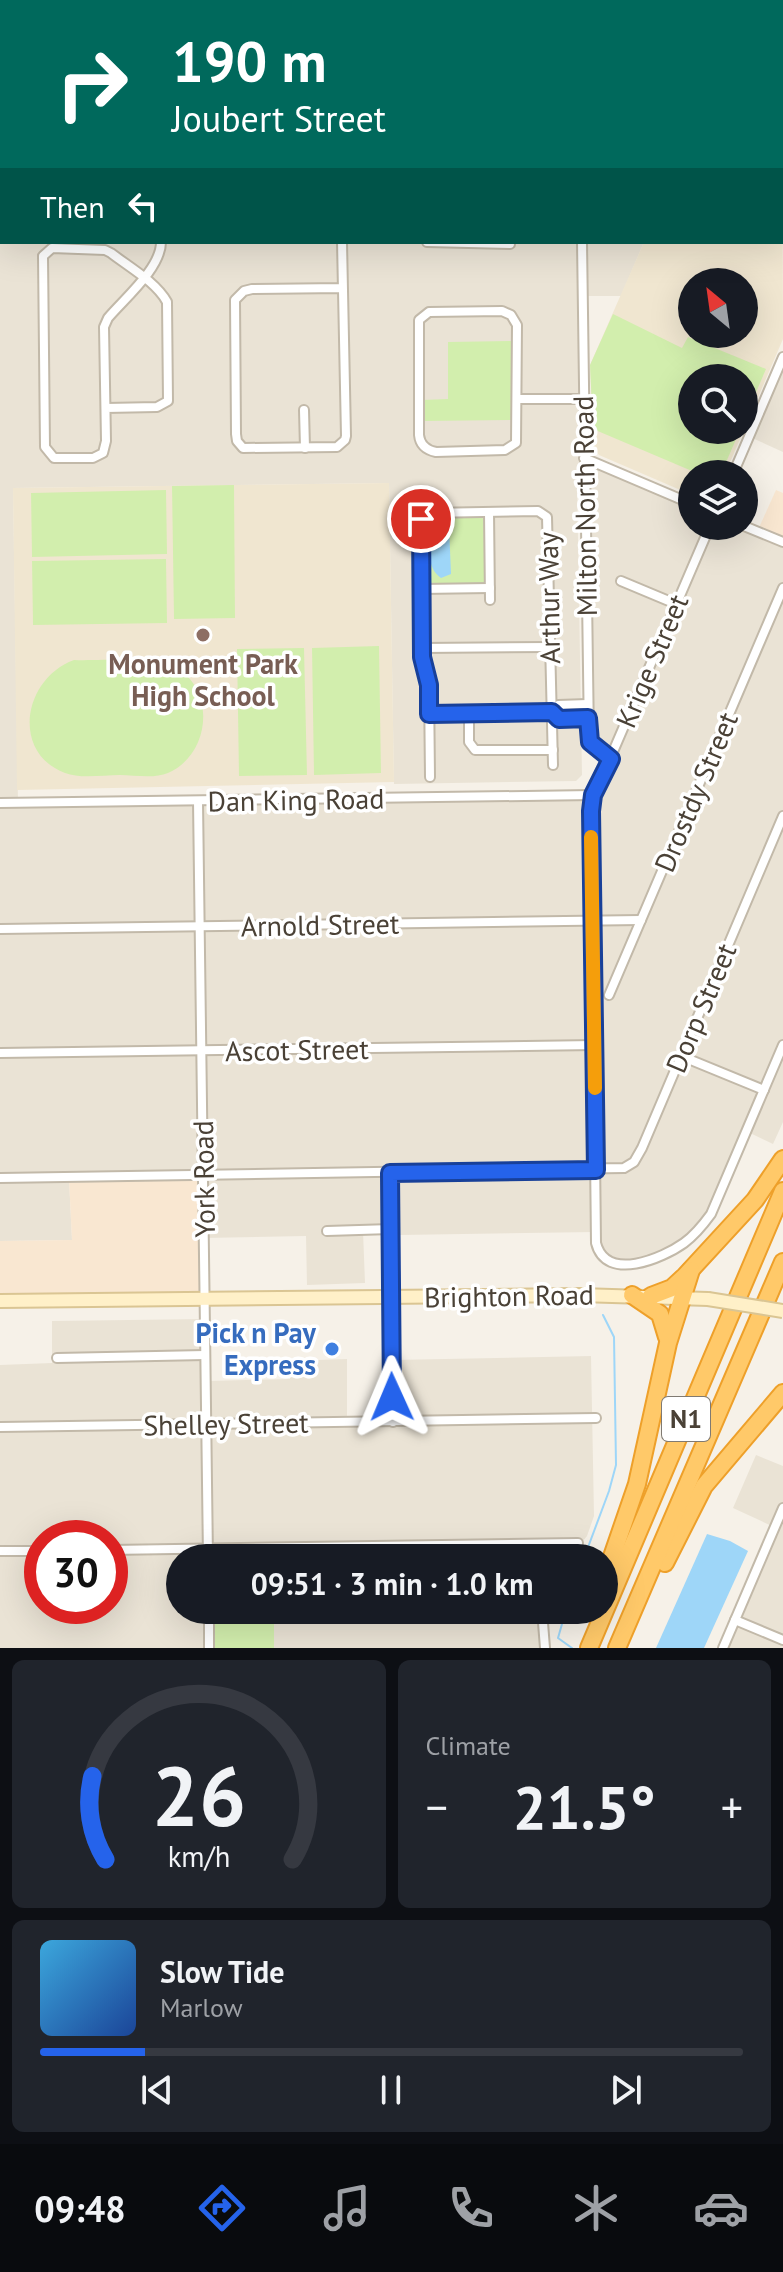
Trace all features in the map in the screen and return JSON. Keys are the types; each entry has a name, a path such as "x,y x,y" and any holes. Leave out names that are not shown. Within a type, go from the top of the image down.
{"highway":[{"path":"651,1296 676,1285 691,1270 755,1200 783,1159"},
{"name":"N1","path":"589,1648 783,1191"},
{"name":"N1","path":"617,1648 783,1262"},
{"path":"616,1544 637,1484 668,1343 691,1270"},
{"path":"632,1295 660,1314 668,1343"},
{"path":"627,1648 662,1568 704,1486 783,1393"},
{"path":"581,1648 589,1624"}],"main road":[{"name":"Brighton Road","path":"0,1301 632,1295 708,1299 783,1311"}],"street":[{"path":"106,408 157,407 168,401 167,302 163,295 142,278 111,253 100,249 52,248 43,256 44,442 54,458 93,458 103,453 106,441 105,323 142,278 157,261 161,244"},
{"path":"342,244 343,288 345,440 337,447 247,448 237,441 234,304 240,294 252,289 343,288"},
{"name":"Milton North Road","path":"582,244 588,718 590,742 611,759"},
{"path":"502,311 511,315 517,325 518,399 518,440 508,449 436,452 425,448 420,440 418,401 418,325 423,315 429,312 502,311"},
{"path":"739,460 783,357"},
{"path":"518,399 584,399"},
{"path":"304,410 305,448"},
{"path":"584,458 678,498"},
{"name":"Arthur Way","path":"421,589 422,517 429,513 538,511 547,517 553,765"},
{"path":"489,512 490,600"},
{"path":"758,532 783,542"},
{"name":"Krige Street","path":"593,795 704,540"},
{"path":"621,581 676,604"},
{"path":"430,777 429,685 422,648 421,589 490,588"},
{"name":"Drostdy Street","path":"609,995 783,588"},
{"path":"422,648 551,647"},
{"path":"552,712 558,705 588,704"},
{"path":"429,714 552,712 559,719 588,718"},
{"path":"469,714 469,742 475,750 553,750"},
{"path":"593,795 596,1243 602,1257 615,1264 655,1259 686,1242 702,1226 711,1214 783,1045"},
{"name":"Dan King Road","path":"0,803 593,795"},
{"name":"York Road","path":"198,801 208,1544"},
{"name":"Dorp Street","path":"596,1170 624,1168 634,1162 783,816"},
{"name":"Arnold Street","path":"0,929 641,920"},
{"name":"Ascot Street","path":"0,1053 595,1045"},
{"path":"681,1056 764,1090"},
{"path":"0,1178 596,1170"},
{"path":"390,1173 393,1422"},
{"path":"327,1231 391,1229"},
{"path":"57,1358 205,1355"},
{"name":"Shelley Street","path":"0,1427 596,1418"},
{"path":"723,1648 783,1508"},
{"path":"541,1544 578,1543"},
{"path":"0,1551 24,1551"},
{"path":"128,1551 166,1552"},
{"path":"735,1620 783,1640"},
{"path":"209,1624 209,1648"},
{"path":"543,1624 545,1648"}],"shaded area":[{"path":"0,244 643,244 621,296 583,296 584,458 678,499 678,540 758,540 758,532 783,543 783,1122 773,1144 748,1132 711,1214 687,1240 641,1262 606,1260 595,1232 400,1235 393,1230 363,1231 365,1283 307,1285 306,1236 204,1238 69,1179 72,1240 0,1241","holes":["584,480 593,747 609,760 591,796 18,803 13,488 389,483 394,784 576,781 582,775 577,481"]},
{"path":"643,244 783,244 783,339 758,397 758,364 678,364 678,444 738,444 731,460 678,460 678,489 599,455 593,447 590,365"},
{"path":"783,358 783,452 758,441 758,418"},
{"name":"Monument Park High School","path":"389,483 394,782 17,790 13,488"},
{"path":"776,490 783,493 783,543 758,530"},
{"path":"204,1176 205,1298 0,1300 0,1241 72,1240 69,1179"},
{"path":"206,1319 208,1381 290,1379 290,1361 347,1359 347,1421 393,1421 393,1360 591,1356 594,1516 582,1542 166,1544 166,1624 545,1624 546,1648 0,1648 0,1365 52,1363 52,1321"},
{"path":"756,1455 783,1466 783,1648 723,1648 774,1527 733,1508"}],"green space":[{"path":"613,314 678,348 715,348 754,364 678,364 678,444 734,444 727,460 678,460 678,465 593,429 590,365"},
{"path":"514,341 514,420 422,421 422,400 448,399 448,342"},
{"path":"758,366 766,369 758,388"},
{"path":"234,485 235,618 174,619 172,486"},
{"path":"166,490 167,554 32,557 31,493"},
{"path":"429,516 480,516 487,522 485,583 431,586 427,583 423,523"},
{"path":"166,559 167,623 33,625 32,561"},
{"path":"379,646 381,773 314,775 312,648"},
{"path":"304,648 307,775 239,776 237,649"},
{"path":"74,660 157,661 182,672 194,684 201,700 201,734 194,750 183,763 157,776 71,775 48,763 36,749 30,733 30,715 44,682 57,669"},
{"path":"213,1624 274,1624 274,1648 213,1648"}],"water":[{"path":"447,523 451,574 441,578 431,563 430,532 437,524"},
{"path":"707,1534 748,1551 704,1648 656,1648"}],"waterway":[{"path":"589,1544 616,1465 614,1337 603,1315"},
{"path":"562,1624 558,1638 572,1648"}],"slow traffic":[{"path":"591,837 595,1088"}],"place":[{"name":"Monument Park High School","path":"203,635"},
{"name":"Pick n Pay Express","path":"332,1349"}],"route":[{"path":"392,1397 390,1173 596,1170 591,803 611,759 590,742 588,718 559,719 552,712 429,714 429,685 422,657 421,519"}]}
